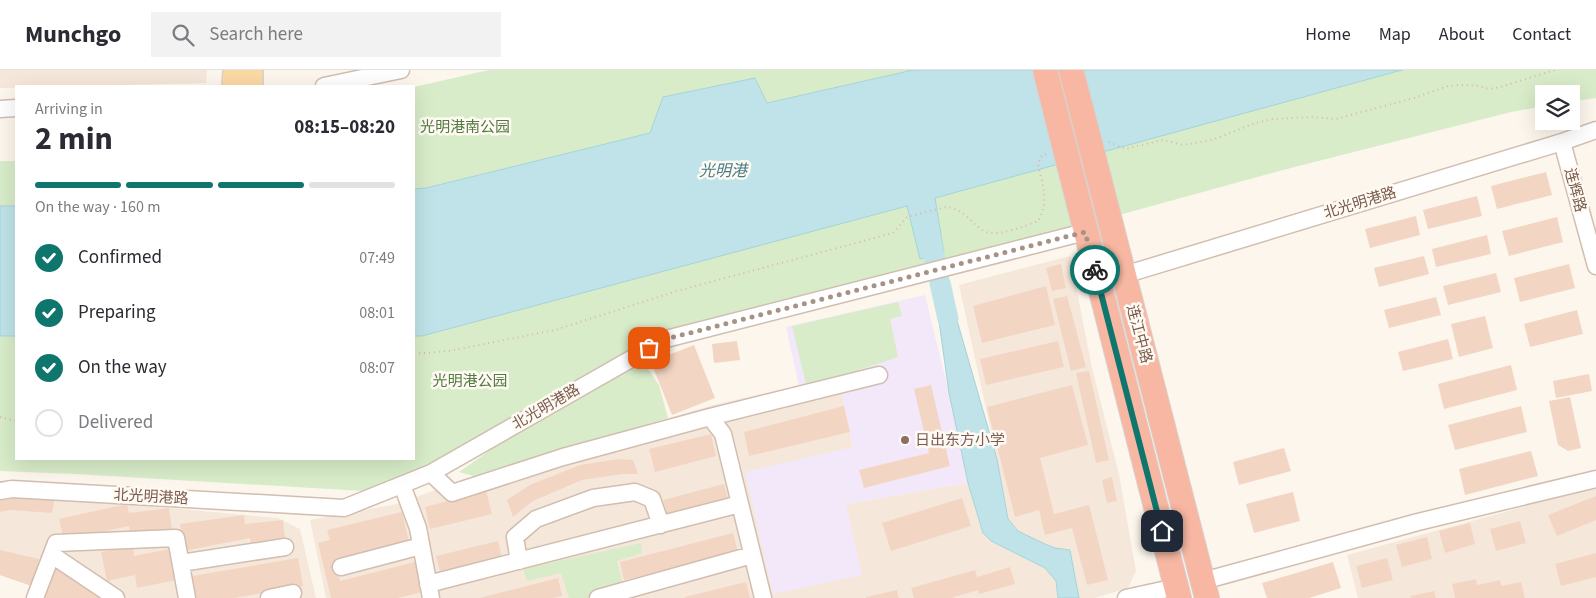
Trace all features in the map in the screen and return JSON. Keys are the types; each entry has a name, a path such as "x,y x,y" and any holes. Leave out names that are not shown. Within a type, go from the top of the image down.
{"highway":[{"name":"连江中路","path":"1045,70 1058,153 1085,232 1178,593"},
{"name":"连江中路","path":"1071,70 1098,143 1124,275 1205,589"}],"main road":[{"path":"233,85 234,70"},
{"path":"252,70 252,85"}],"street":[{"path":"329,85 401,70"},
{"path":"0,109 15,108"},
{"name":"北光明港路","path":"1124,275 1596,130"},
{"name":"连辉路","path":"1562,142 1596,266"},
{"name":"北光明港路","path":"0,491 12,489 344,508 431,473 666,339 1085,232"},
{"path":"431,473 452,493 563,457 710,417 879,375"},
{"path":"710,417 723,434 763,598"},
{"path":"1205,589 1418,522 1596,479"},
{"path":"402,485 418,528 430,591 519,561 740,504"},
{"path":"519,561 515,537 536,519 593,498 635,492 652,499 660,524"},
{"path":"35,598 56,543 176,538 186,598"},
{"path":"341,566 421,546"},
{"path":"181,563 285,547"},
{"path":"52,555 116,598"},
{"path":"598,598 752,555"},
{"path":"268,598 293,593"},
{"path":"1126,598 1178,593"}],"path":[{"path":"1098,143 1125,149 1163,140 1183,145 1216,139 1255,123 1272,119 1336,118 1414,98 1448,86 1463,85 1490,89 1500,88 1555,70"},
{"path":"415,354 449,351 555,330 677,291 893,233 907,218 946,207 962,213 983,231 992,233 1015,229 1038,221 1042,215 1046,200 1038,164 1042,155 1058,153"},
{"path":"0,417 15,421"}],"shaded area":[{"path":"0,70 207,70 206,83 15,85 15,88 0,88"},
{"path":"1070,256 1092,368 1119,474 1136,571 1128,588 1095,598 1079,598 1070,550 1055,548 1018,531 1008,519 997,459 959,285"},
{"name":"日出东方小学","path":"925,295 949,393 968,483 846,504 862,575 773,594 745,472 853,447 838,377 799,386 786,327"},
{"path":"838,377 853,448 846,504 968,483 983,533 991,541 1045,568 1056,581 1058,598 326,598 310,520 397,504 474,476 713,405"},
{"path":"1596,487 1596,598 1358,598 1347,555"},
{"path":"6,493 278,518 300,529 316,598 46,598 32,586 0,575 0,494"}],"green space":[{"name":"光明港南公园","path":"489,70 913,70 767,103 755,78 663,97 651,133 426,188 415,189 415,87"},
{"name":"光明港公园","path":"1402,70 1596,70 1596,98 1580,101 1580,85 1535,85 1535,108 1511,112 1283,170 955,260 660,335 419,473 363,491 0,471 0,336 15,336 15,460 415,460 415,336 422,336"},
{"path":"0,161 15,161 15,206 0,206"},
{"path":"898,302 902,316 890,319 898,357 838,377 806,384 792,326"},
{"path":"641,359 659,385 668,418 474,476 459,472 523,427"},
{"path":"641,543 642,553 617,561 626,598 569,598 561,573 527,581 523,569"}],"water":[{"name":"光明港","path":"913,70 1402,70 935,198 944,253 920,259 907,206 422,336 415,336 415,189 426,188 650,133 663,97 755,78 767,103"},
{"path":"0,206 15,206 15,336 0,336"},
{"path":"942,291 950,296 997,459 1008,519 1018,531 1055,548 1070,550 1079,598 1058,598 1056,581 1045,568 991,541 983,533 968,483 949,393 936,300"}],"building":[{"path":"1546,172 1552,195 1497,209 1491,186"},
{"path":"1477,196 1482,216 1428,229 1423,210"},
{"path":"1416,216 1420,235 1370,248 1365,229"},
{"path":"1557,217 1563,242 1509,256 1502,231"},
{"path":"1487,235 1491,254 1436,267 1432,249"},
{"path":"1424,256 1429,274 1379,287 1374,268"},
{"path":"1061,264 1066,288 1052,291 1046,268"},
{"path":"1569,264 1575,288 1520,302 1514,278"},
{"path":"1496,273 1501,292 1448,305 1443,286"},
{"path":"1046,286 1055,325 982,343 973,306"},
{"path":"1067,296 1086,367 1071,371 1053,299"},
{"path":"1436,297 1441,315 1389,328 1384,310"},
{"path":"1577,310 1583,334 1530,347 1524,324"},
{"path":"1485,316 1493,348 1459,357 1451,324"},
{"path":"1448,339 1453,359 1403,371 1398,352"},
{"path":"737,341 740,360 714,363 712,344"},
{"path":"1058,341 1064,367 986,385 980,359"},
{"path":"694,345 715,398 672,415 651,362"},
{"path":"1511,365 1517,390 1444,409 1438,384"},
{"path":"1089,371 1109,460 1096,463 1076,373"},
{"path":"1589,374 1592,391 1556,398 1553,381"},
{"path":"931,385 950,466 864,488 859,470 929,453 914,389"},
{"path":"1072,385 1088,445 1040,458 1054,514 1089,505 1108,580 1087,585 1072,528 1045,535 1039,510 1015,517 987,407"},
{"path":"1570,397 1581,448 1568,451 1558,445 1549,401"},
{"path":"844,406 850,432 749,456 744,432"},
{"path":"1521,406 1527,432 1455,450 1448,425"},
{"path":"711,434 716,456 655,472 649,449"},
{"path":"1284,448 1291,471 1239,485 1233,462"},
{"path":"1531,451 1538,476 1465,495 1459,469"},
{"path":"618,459 633,460 638,474 622,474 582,480 533,501 513,517 507,500 530,485 580,465"},
{"path":"1112,477 1117,501 1107,503 1102,480"},
{"path":"724,484 730,507 669,522 663,500"},
{"path":"486,491 492,514 430,529 425,507"},
{"path":"1293,492 1300,521 1254,533 1246,504"},
{"path":"0,494 55,497 52,513 10,510 0,512"},
{"path":"1596,496 1596,520 1557,536 1548,515"},
{"path":"962,498 971,526 891,551 882,523"},
{"path":"127,504 129,513 169,508 172,529 130,534 129,526 64,540 59,519"},
{"path":"402,512 409,542 335,559 340,581 415,562 422,592 398,598 331,598 318,543 330,540 327,530"},
{"path":"244,515 245,524 283,520 285,540 251,544 250,538 184,551 180,524"},
{"path":"1520,521 1526,543 1496,551 1490,529"},
{"path":"1470,523 1475,544 1445,553 1439,531"},
{"path":"733,533 738,552 624,580 620,562"},
{"path":"1427,537 1432,559 1402,567 1396,545"},
{"path":"498,541 503,563 442,579 436,556"},
{"path":"133,546 134,556 174,548 181,579 137,588 135,575 107,581 101,552"},
{"path":"0,550 39,559 32,586 0,575"},
{"path":"1596,553 1596,577 1561,586 1555,564"},
{"path":"298,558 303,586 234,598 196,598 192,576"},
{"path":"1387,558 1393,580 1362,588 1356,566"},
{"path":"1333,562 1341,588 1309,598 1267,598 1262,583"},
{"path":"56,565 105,598 46,598 38,592"},
{"path":"1010,567 1015,584 979,594 978,590 951,598 914,598 911,588 975,570 977,577"},
{"path":"558,578 562,596 554,598 479,598"},
{"path":"1476,579 1477,585 1500,580 1501,586 1521,582 1525,598 1455,598 1452,584"},
{"path":"746,582 750,598 685,598 685,597"},
{"path":"897,590 899,598 866,598 866,597"},
{"path":"1434,591 1436,598 1411,598 1410,596"}],"waterway":[{"path":"928,226 935,260"},
{"path":"940,283 948,319"}],"way so far":[{"path":"649,348 666,339 1085,232 1095,270"}],"place":[{"name":"日出东方小学","path":"905,440"}],"route":[{"path":"1095,270 1162,531"}]}
